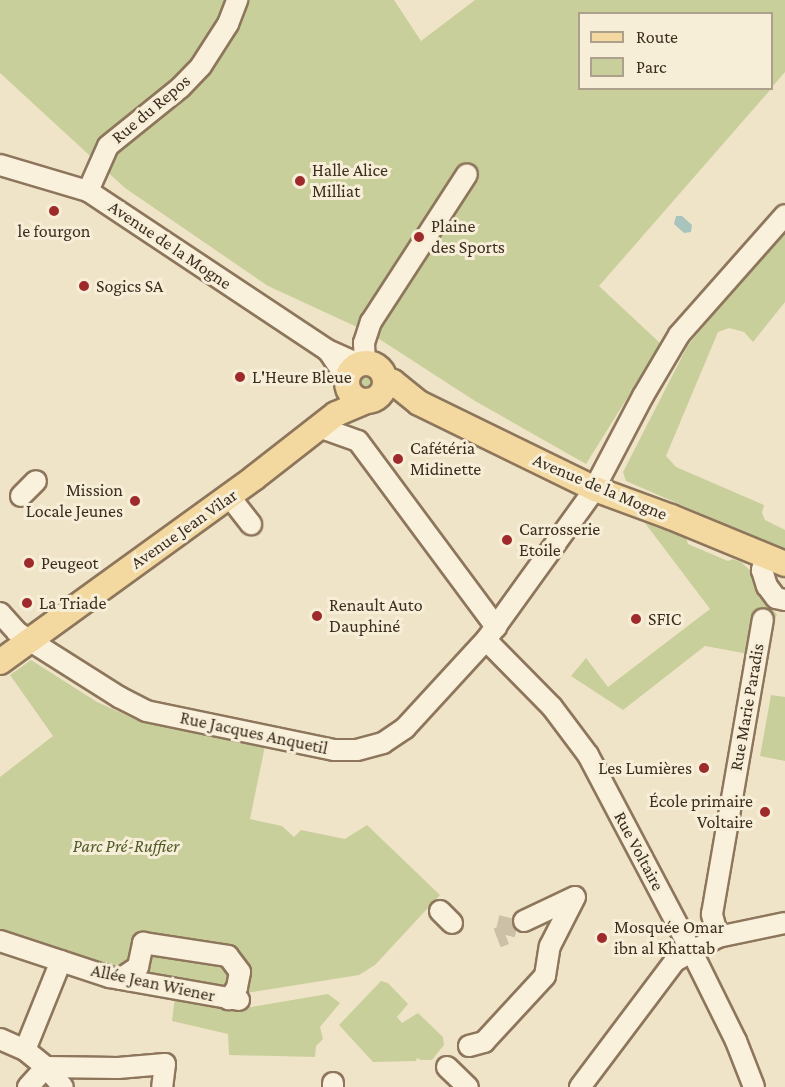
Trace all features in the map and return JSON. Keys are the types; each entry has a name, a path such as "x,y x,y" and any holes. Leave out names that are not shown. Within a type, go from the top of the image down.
{"main road":[{"path":"381,369 375,394 356,398 355,373 381,369"},
{"path":"328,420 355,373"},
{"name":"Avenue de la Mogne","path":"375,394 419,403 595,489 775,560"},
{"name":"Avenue Jean Vilar","path":"0,662 229,496 328,420 375,394"}],"street":[{"name":"Rue du Repos","path":"88,191 108,146 180,88 201,66 228,24 237,0"},
{"name":"Avenue de la Mogne","path":"0,165 88,191 327,350 355,373"},
{"path":"355,373 371,322 467,174"},
{"name":"Rue Jacques Anquetil","path":"0,613 17,632 119,697 146,711 334,750 349,758 383,743 405,728 491,634 595,489 642,396 680,335 785,215"},
{"name":"Rue Voltaire","path":"328,420 358,441 491,634 573,731 588,755 691,950 736,1041 754,1087"},
{"path":"21,496 36,481"},
{"path":"229,496 251,524"},
{"path":"775,560 762,570 767,586 776,597 785,600"},
{"name":"Rue Marie Paradis","path":"717,936 712,914 763,619"},
{"path":"469,1046 484,1042 545,976 550,946 575,897 524,921"},
{"path":"580,1087 675,961 717,936 785,923"},
{"name":"Allée Jean Wiener","path":"0,941 120,979 234,1000 240,972 228,956 143,943 143,953 138,967 120,979"},
{"path":"25,1050 61,961"},
{"path":"0,1039 25,1050 46,1067 63,1087"},
{"path":"28,1087 46,1067 118,1068 165,1064 162,1087"},
{"path":"447,1067 468,1087"}],"green space":[{"name":"Plaine des Sports","path":"0,0 394,0 421,41 475,0 785,0 785,72 773,86 773,12 578,12 578,90 770,90 599,286 661,344 586,464 475,401 370,333 268,286 125,188 0,73"},
{"path":"785,230 785,302 753,342 744,332 729,328 718,332 666,456 676,467 764,505 762,513 765,520 785,530 785,550 626,481 623,472 688,345"},
{"path":"366,371 373,374 376,381 373,388 366,391 359,388 356,381 359,374"},
{"path":"645,523 686,538 688,544 728,561 733,559 741,562 754,574 758,590 777,615 754,655 705,646 623,710 571,676 586,658 608,687 710,609"},
{"name":"Parc Pré-Ruffier","path":"31,660 97,702 139,721 265,746 250,819 282,826 294,837 301,830 345,839 367,825 440,895 375,965 359,975 253,992 218,993 112,974 0,937 0,777 53,736 10,675"},
{"path":"771,695 785,697 785,761 760,756"},
{"path":"381,981 388,983 408,1004 397,1017 402,1023 418,1013 443,1037 444,1045 432,1060 417,1058 416,1061 373,1062 339,1025"},
{"path":"328,994 340,1003 320,1027 323,1039 316,1046 315,1057 229,1055 228,1034 172,1021 175,997 240,1009"}],"water":[{"path":"676,216 682,216 692,225 691,232 684,233 674,224"}],"tunnel":[{"path":"497,938 505,935 509,917"}],"place":[{"name":"Halle Alice Milliat","path":"300,181"},
{"name":"le fourgon","path":"54,211"},
{"name":"Plaine des Sports","path":"419,237"},
{"name":"Sogics SA","path":"84,286"},
{"name":"L'Heure Bleue","path":"240,377"},
{"name":"Cafétéria Midinette","path":"398,459"},
{"name":"Mission Locale Jeunes","path":"135,501"},
{"name":"Carrosserie Etoile","path":"507,540"},
{"name":"Peugeot","path":"29,563"},
{"name":"La Triade","path":"27,603"},
{"name":"Renault Auto Dauphiné","path":"317,616"},
{"name":"SFIC","path":"636,619"},
{"name":"Les Lumières","path":"704,768"},
{"name":"École primaire Voltaire","path":"765,812"},
{"name":"Mosquée Omar ibn al Khattab","path":"602,938"}]}
